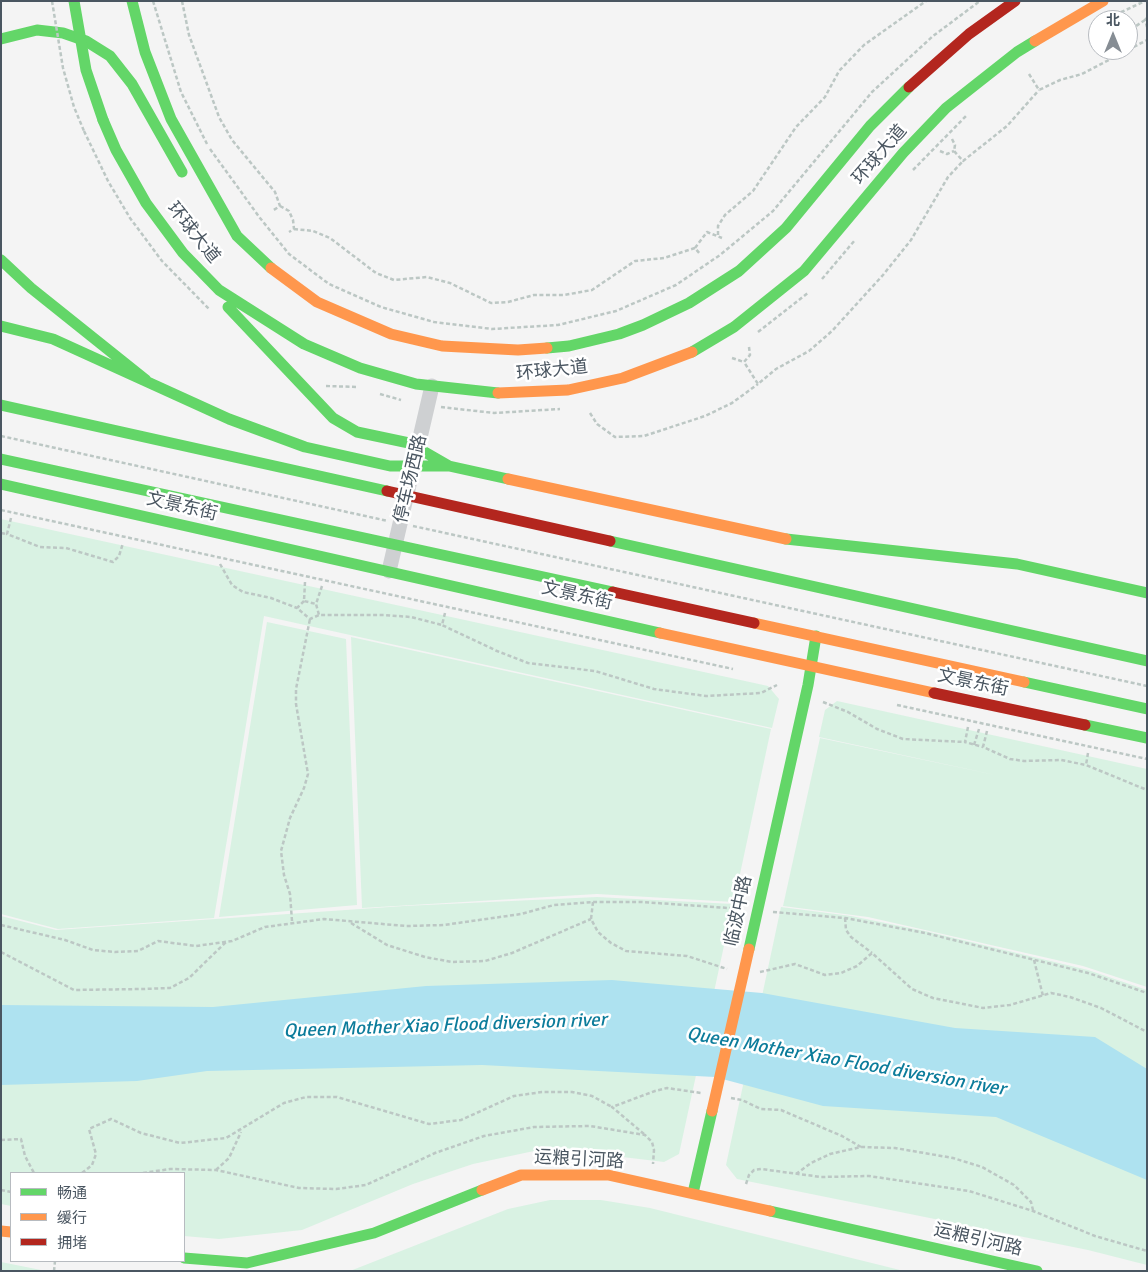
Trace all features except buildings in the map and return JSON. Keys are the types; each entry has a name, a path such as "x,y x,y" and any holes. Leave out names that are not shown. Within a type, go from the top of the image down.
{"main road":[{"name":"环球大道","path":"74,1 86,70 103,120 116,150 146,203 178,247 204,276 240,304 304,344 360,368 389,378 432,386 506,393 568,390 623,378 682,357 709,342 759,309 804,271 903,153 946,108 1044,33 1103,1"},
{"name":"环球大道","path":"132,1 145,52 171,119 237,236 274,271 317,302 366,325 417,340 468,349 518,350 569,346 619,334 689,303 739,271 762,252 786,228 870,126 895,101 969,34 1015,1"},
{"path":"1,39 37,30 63,33 86,41 110,56 132,84 184,176 237,236"},
{"path":"1,260 31,288 146,380"},
{"path":"204,276 224,302 332,418 357,432 409,443 449,466"},
{"path":"1,326 53,339 229,419 305,446 390,466 449,466 798,542 1017,564 1147,592"},
{"path":"1,405 1147,661"},
{"name":"文景东街","path":"1,459 1147,709"},
{"name":"文景东街","path":"1,484 812,667 1147,738"},
{"name":"临波中路","path":"693,1193 812,667 816,636"},
{"name":"运粮引河路","path":"185,1258 247,1263 374,1233 521,1175 608,1175 1037,1271"}],"street":[{"name":"停车场西路","path":"389,571 432,386"}],"path":[{"path":"52,1 64,68 74,107 108,181 130,218 162,261 215,316"},
{"path":"153,1 181,92 209,148 289,254 329,284 381,307 434,322 492,329 558,325 616,311 676,285 720,255 773,211 872,92 933,36 980,1"},
{"path":"182,1 189,35 219,117 232,140 267,181 280,206 289,211 294,229"},
{"path":"718,235 718,226 725,215 753,191 796,128 825,98 839,71 864,45 926,1"},
{"path":"1125,10 1145,1"},
{"path":"1146,19 1147,26"},
{"path":"590,413 597,424 616,437 644,436 705,416 732,403 776,369 809,351 832,331 912,240 948,176 963,161 1007,126 1039,90 1060,80 1082,74 1109,60"},
{"path":"1029,74 1039,90"},
{"path":"908,176 971,112"},
{"path":"952,138 955,145 954,151"},
{"path":"940,151 947,154 954,151"},
{"path":"954,151 963,161"},
{"path":"272,211 280,206"},
{"path":"289,232 294,229 313,231 330,238 376,273 385,277 394,280 427,277 450,282 491,302 508,302 534,295 564,294 592,290 635,262 664,258 695,248 707,232 722,238"},
{"path":"819,282 831,271 860,234"},
{"path":"695,248 700,254"},
{"path":"751,337 813,288"},
{"path":"744,362 750,355 750,347"},
{"path":"732,358 744,362 758,384"},
{"path":"302,387 339,385 365,389"},
{"path":"373,392 404,400"},
{"path":"427,404 494,413 544,412 562,409"},
{"path":"1,436 1147,686"},
{"path":"1,510 734,669"},
{"path":"7,534 11,518"},
{"path":"1,533 40,547 66,548 113,562 119,556 123,543"},
{"path":"220,564 232,585 243,592 271,598 297,608 310,619"},
{"path":"297,608 304,600 305,582"},
{"path":"320,615 316,604 322,586"},
{"path":"304,600 316,604"},
{"path":"442,625 445,613"},
{"path":"310,619 320,615 384,615 411,618 442,625 497,651 528,663 595,671 654,689 706,696 740,695 761,693 777,685"},
{"path":"292,922 290,894 284,875 281,850 290,818 304,788 308,774 307,758 296,704 296,688 310,619"},
{"path":"823,702 848,712 877,729 903,739 965,742 983,747 1010,759 1024,762 1061,760 1086,764 1147,790"},
{"path":"897,705 1147,759"},
{"path":"965,742 968,727"},
{"path":"974,744 978,729"},
{"path":"983,747 986,731"},
{"path":"1086,764 1088,753"},
{"path":"593,902 591,918 598,932 611,944 626,951 645,955 687,956 732,971"},
{"path":"1,925 65,940 93,950 115,952 138,951 158,941 196,946 226,942 265,927 292,922 324,919 406,926 444,925 521,914 554,906 593,902 642,902 845,918 924,933 1088,973 1147,993"},
{"path":"350,922 388,945 425,957 452,962 485,961 512,954 591,918"},
{"path":"845,918 846,930 851,937 912,989 934,998 958,1005 983,1008 1010,1005 1051,994 1070,997 1101,1008 1147,1032"},
{"path":"1,952 74,990 170,988 189,978 226,942"},
{"path":"751,973 795,964 825,974 841,973 858,966 872,953"},
{"path":"1034,960 1043,996"},
{"path":"83,1172 92,1165 96,1154 89,1129 111,1119 141,1133 180,1143 226,1138 284,1103 306,1098 337,1097 429,1124 461,1120 514,1096 542,1092 572,1092 592,1096 612,1107"},
{"path":"148,1172 170,1168 216,1170 299,1188 366,1186 435,1153 484,1136 534,1127 590,1126 645,1135 652,1142 654,1150 653,1164"},
{"path":"216,1170 229,1158 241,1130"},
{"path":"1,1140 21,1139 25,1156 33,1172"},
{"path":"796,1174 811,1163 830,1154 861,1147 895,1148 953,1158 982,1167 1014,1185 1031,1202 1034,1211"},
{"path":"746,1184 748,1175 754,1170 761,1169 821,1177 869,1176 969,1191 1034,1211 1095,1236 1147,1252"}],"green space":[{"path":"1,519 768,686 779,699 772,728 264,616 214,918 58,929 1,914"},
{"path":"267,622 346,639 357,905 219,917"},
{"path":"351,637 771,729 734,902 597,894 362,908"},
{"path":"837,701 1147,769 1147,987 1083,966 868,917 783,906 820,738 1000,776 819,737 825,710"},
{"path":"597,897 733,904 679,1154 664,1162 548,1148 473,1164 413,1184 302,1230 219,1239 185,1236 185,1172 10,1172 10,1206 1,1204 1,916 56,930 404,906"},
{"path":"781,907 851,916 925,931 1088,970 1147,990 1147,1265 1088,1250 737,1179 726,1165"},
{"path":"550,1200 601,1200 650,1208 904,1271 350,1271 508,1209"},
{"path":"1,1262 46,1271 1,1271"}],"water":[{"name":"Queen Mother Xiao Flood diversion river","path":"612,980 762,993 955,1028 1095,1037 1147,1069 1147,1180 996,1117 823,1106 715,1077 482,1065 207,1071 137,1081 1,1085 1,1005 213,1007 426,986"}],"traffic: fast":[{"path":"74,1 86,70 103,120"},
{"path":"132,1 145,52 171,119 237,236 271,268"},
{"path":"1,39 37,30 63,33 86,41 110,56 132,84 182,172"},
{"path":"692,352 734,327 804,271 903,153 946,108 1017,52 1035,41"},
{"path":"547,348 569,346 619,334 643,325 689,303 739,271 786,228 870,126 909,87"},
{"path":"103,120 116,150 146,203 183,253 219,290 304,344 360,368 416,384 498,393"},
{"path":"1,260 31,288 146,380"},
{"path":"228,307 333,418 357,432 409,443 449,466"},
{"path":"1,326 53,339 229,419 305,447 390,466 449,466 508,479"},
{"path":"1,405 387,491"},
{"path":"1,459 613,592"},
{"path":"1,484 660,633"},
{"path":"786,539 1017,564 1147,593"},
{"path":"610,541 1147,661"},
{"path":"749,949 808,685 816,636"},
{"path":"1024,682 1147,709"},
{"path":"1085,725 1147,738"},
{"path":"693,1193 712,1111"},
{"path":"185,1258 247,1263 374,1233 482,1190"},
{"path":"770,1211 1037,1271"}],"traffic: slow":[{"path":"1035,41 1103,1"},
{"path":"271,268 317,302 391,334 442,346 518,350 547,348"},
{"path":"498,393 568,390 623,378 692,352"},
{"path":"508,479 786,539"},
{"path":"754,623 1024,682"},
{"path":"660,633 934,693"},
{"path":"712,1111 749,949"},
{"path":"482,1190 521,1175 608,1175 770,1211"},
{"path":"1,1231 10,1232"}],"traffic: jam":[{"path":"909,87 969,34 1015,1"},
{"path":"387,491 610,541"},
{"path":"613,592 754,623"},
{"path":"934,693 1085,725"}]}
